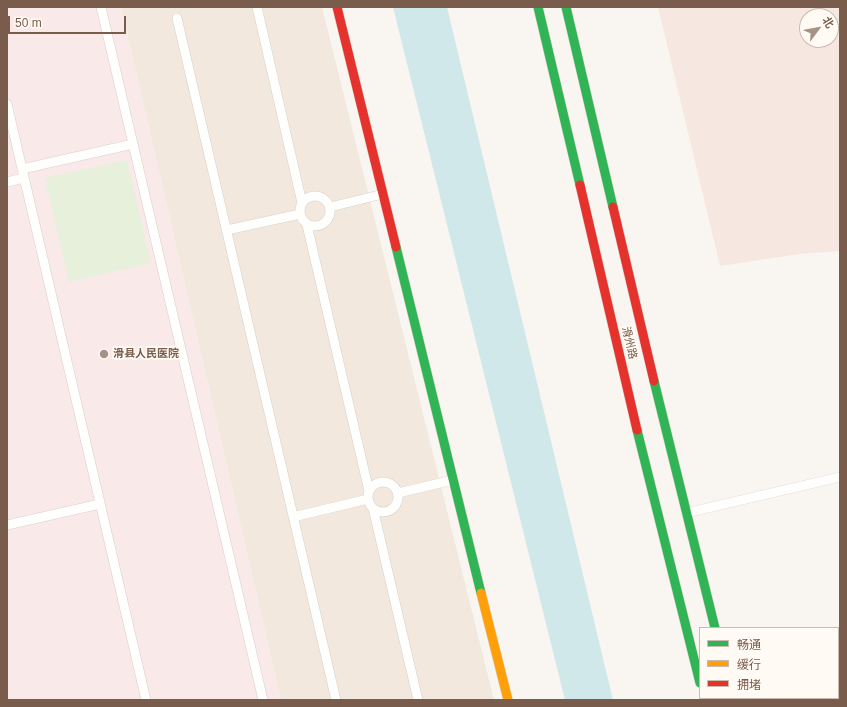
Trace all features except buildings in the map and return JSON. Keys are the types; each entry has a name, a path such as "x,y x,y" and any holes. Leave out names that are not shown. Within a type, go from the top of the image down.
{"main road":[{"path":"337,7 508,700"},
{"name":"滑州路","path":"538,7 628,393 699,679"},
{"name":"滑州路","path":"566,7 654,387 715,627"}],"lane":[{"path":"101,7 263,700"},
{"path":"257,7 302,203 300,214 307,225 371,506 373,508 418,700"},
{"path":"178,18 336,700"},
{"path":"7,104 146,700"},
{"path":"22,169 133,144"},
{"path":"7,182 24,178"},
{"path":"330,207 383,194"},
{"path":"302,203 307,198 319,196 324,199 330,207 330,216 324,224 319,227 307,225"},
{"path":"227,230 300,214"},
{"path":"686,513 840,477"},
{"path":"398,492 453,480"},
{"path":"294,517 369,495 375,484 381,482 393,484 398,492 398,502 392,510 381,513 373,508"},
{"path":"7,525 100,504"}],"shaded area":[{"name":"滑县人民医院","path":"7,7 121,7 281,700 7,700"},
{"path":"121,7 322,7 494,700 281,700"},
{"path":"658,7 840,7 840,251 799,254 720,266"}],"green space":[{"path":"127,160 151,263 69,282 45,178"}],"water":[{"path":"393,7 447,7 613,700 565,700"}],"traffic: fast":[{"path":"538,7 580,185"},
{"path":"566,7 613,207"},
{"path":"396,247 481,593"},
{"path":"654,381 715,627"},
{"path":"637,430 699,679"}],"traffic: slow":[{"path":"481,593 508,700"}],"traffic: jam":[{"path":"337,7 396,247"},
{"path":"580,185 637,430"},
{"path":"613,207 654,381"}],"place":[{"name":"滑县人民医院","path":"104,354"}]}
